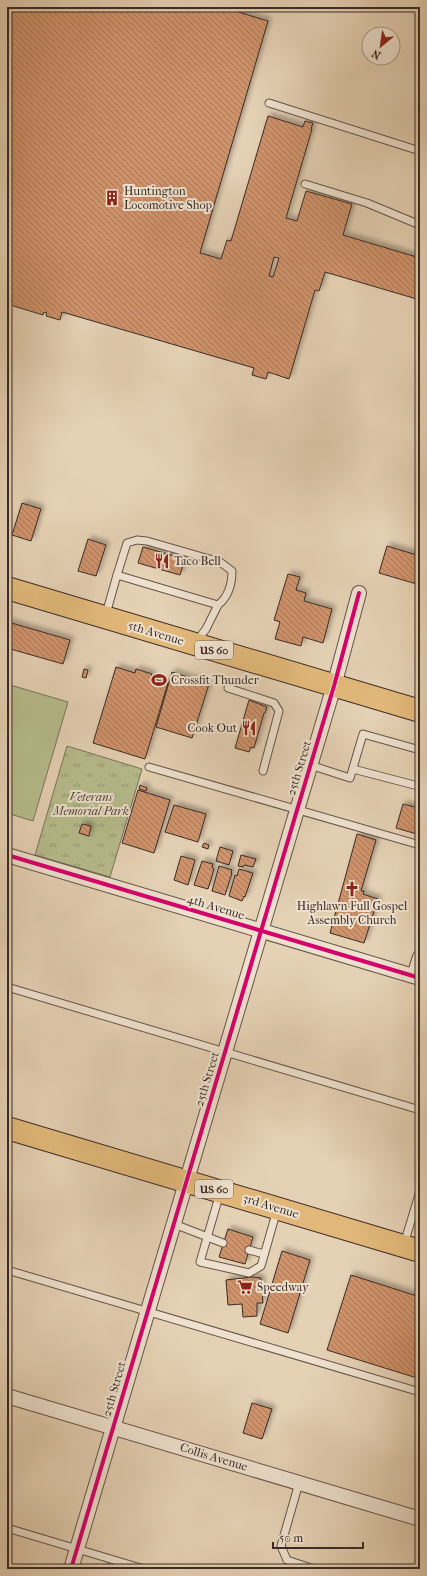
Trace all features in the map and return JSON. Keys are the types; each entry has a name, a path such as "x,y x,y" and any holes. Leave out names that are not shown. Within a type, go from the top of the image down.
{"main road":[{"name":"5th Avenue","path":"7,588 420,711"},
{"name":"3rd Avenue","path":"7,1128 412,1249"}],"street":[{"name":"25th Street","path":"71,1569 334,686 359,593"},
{"name":"4th Avenue","path":"7,855 417,977"},
{"path":"417,977 420,957"},
{"name":"Collis Avenue","path":"7,1396 420,1519"}],"lane":[{"path":"268,103 420,151"},
{"path":"305,184 366,203 420,225"},
{"path":"105,618 127,543 138,540 147,541 220,562 229,567 232,571 232,580 227,594 218,605 206,628 194,644"},
{"path":"117,575 218,605"},
{"path":"228,688 274,703 279,710 263,771"},
{"path":"310,765 350,778 363,734 420,750"},
{"path":"149,767 420,845"},
{"path":"353,769 418,786 420,778"},
{"path":"7,987 420,1110"},
{"path":"220,1191 200,1262 249,1273 261,1266 277,1208"},
{"path":"412,1249 420,1191"},
{"path":"174,1224 190,1228 206,1238 223,1243"},
{"path":"249,1250 264,1254"},
{"path":"7,1270 420,1392"},
{"path":"299,1483 281,1546 287,1560 311,1568"},
{"path":"7,1528 144,1569"}],"green space":[{"path":"7,684 68,702 33,821 7,813"},
{"name":"Veterans Memorial Park","path":"67,746 142,769 110,877 35,855"}],"building":[{"name":"Huntington Locomotive Shop","path":"10,7 222,7 268,21 200,253 221,259 227,240 231,241 268,116 303,127 305,121 313,123 312,129 286,218 297,221 306,191 352,204 343,235 420,258 420,300 325,272 319,291 315,290 289,379 268,372 266,379 252,375 254,368 62,312 60,320 46,316 47,313 44,312 43,315 7,304 7,16","holes":["274,257 279,258 273,277 269,276"]},
{"path":"22,503 41,509 31,541 12,535"},
{"path":"88,539 106,545 96,576 78,571"},
{"path":"387,546 420,556 420,585 379,573"},
{"name":"Taco Bell","path":"143,547 185,559 180,575 138,563"},
{"path":"288,574 300,577 296,590 306,593 304,601 332,609 323,643 303,637 301,646 275,639 280,622 274,620"},
{"path":"8,622 70,640 63,664 7,648"},
{"path":"116,667 135,673 136,669 152,674 151,678 168,683 145,759 93,743"},
{"path":"84,669 88,670 86,678 82,677"},
{"path":"172,672 209,684 192,738 156,727"},
{"name":"Cook Out","path":"249,700 267,707 254,748 251,747 249,752 235,748"},
{"path":"140,785 147,788 146,791 139,789"},
{"path":"138,790 170,800 154,853 122,843"},
{"path":"403,804 419,808 420,806 420,835 396,828"},
{"path":"174,805 206,814 198,842 165,832"},
{"path":"82,824 91,826 89,836 79,833"},
{"name":"Highlawn Full Gospel Assembly Church","path":"357,834 376,840 361,891 364,891 363,894 378,899 364,943 330,933"},
{"path":"204,843 209,845 208,849 202,847"},
{"path":"220,847 233,851 229,865 216,861"},
{"path":"241,855 256,859 253,867 244,865 243,867 238,866"},
{"path":"181,856 195,860 188,885 174,880"},
{"path":"202,861 213,864 212,868 214,869 208,889 194,885"},
{"path":"219,866 232,870 225,895 212,891"},
{"path":"239,869 253,873 245,897 244,896 242,901 229,896 235,875 237,876"},
{"path":"228,1229 253,1237 245,1264 219,1257"},
{"path":"282,1251 310,1260 288,1333 260,1324"},
{"path":"351,1275 420,1297 420,1379 327,1350"},
{"path":"252,1277 261,1278 263,1303 257,1303 257,1316 243,1317 242,1304 228,1305 226,1280"},
{"path":"252,1403 272,1409 262,1439 243,1433"}],"cycle path":[{"path":"71,1569 334,686 359,593"},
{"path":"7,855 420,978"}],"place":[{"name":"Huntington Locomotive Shop","path":"112,198"},
{"name":"Taco Bell","path":"162,561"},
{"name":"Crossfit Thunder","path":"159,680"},
{"name":"Cook Out","path":"249,728"},
{"name":"Highlawn Full Gospel Assembly Church","path":"352,889"},
{"name":"Speedway","path":"245,1287"}]}
